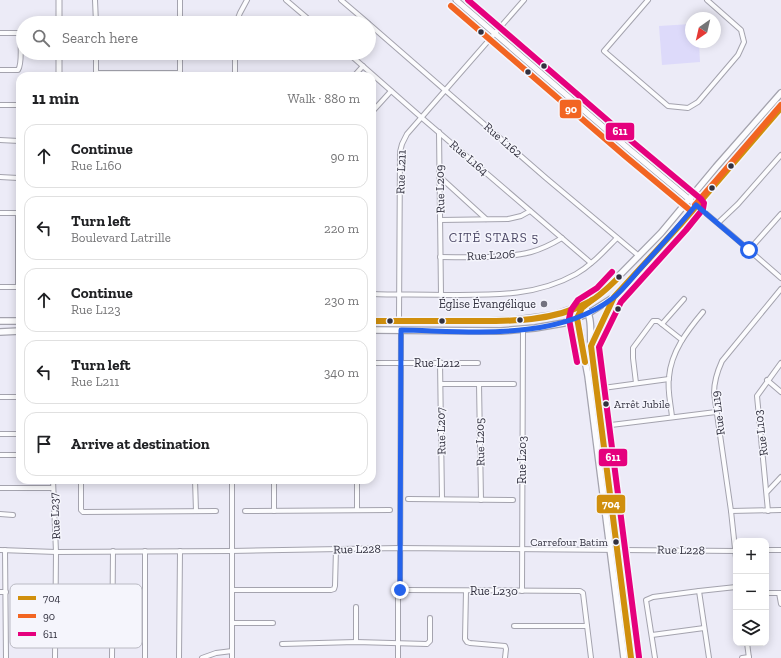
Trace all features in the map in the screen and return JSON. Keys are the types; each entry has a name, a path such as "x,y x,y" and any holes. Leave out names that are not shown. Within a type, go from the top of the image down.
{"main road":[{"path":"376,321 516,320 554,315 584,305 601,294 661,233 781,93"},
{"path":"376,330 501,331 549,326 589,313 614,297 680,225 781,108"},
{"path":"591,346 614,297"},
{"path":"584,305 589,313 591,346 631,658"},
{"path":"584,305 578,312 577,318 588,376 624,658"},
{"path":"0,321 16,321"},
{"path":"0,332 16,331"}],"street":[{"path":"59,0 59,16"},
{"path":"95,0 96,16"},
{"path":"180,0 180,16"},
{"path":"239,16 247,0"},
{"path":"286,0 305,16"},
{"name":"Rue L162","path":"342,0 361,16"},
{"path":"456,0 781,278"},
{"name":"Rue L211","path":"400,321 400,152 402,144 407,134 524,0"},
{"path":"648,0 604,51 668,106 688,108 698,102 738,55 744,42 741,30 707,0"},
{"name":"Rue L162","path":"376,29 639,256"},
{"path":"0,33 16,33"},
{"path":"0,70 18,70 20,67 20,60"},
{"path":"59,60 59,72"},
{"path":"96,60 96,72"},
{"path":"180,60 180,72"},
{"path":"235,60 235,72"},
{"name":"Rue L164","path":"356,60 370,72"},
{"path":"358,72 363,66"},
{"name":"Rue L164","path":"376,78 591,263"},
{"path":"376,108 391,91"},
{"path":"0,105 16,105"},
{"name":"Rue L209","path":"439,132 441,294"},
{"path":"0,140 16,140"},
{"path":"718,223 738,204 781,155"},
{"path":"0,177 16,178"},
{"path":"440,177 486,219"},
{"path":"440,220 508,219 521,216 530,211"},
{"path":"0,213 16,213"},
{"path":"749,250 780,216"},
{"name":"Rue L206","path":"440,257 510,256 531,252 550,245 562,238"},
{"path":"376,294 483,295 534,291 558,283 577,274 617,238"},
{"path":"0,286 16,287"},
{"name":"Rue L119","path":"734,538 732,511 716,412 714,382 722,361 781,289"},
{"path":"662,324 684,299"},
{"path":"672,417 668,378 671,365 682,340 703,312"},
{"path":"636,383 632,358 633,348 653,322 658,321 682,340"},
{"name":"Rue L203","path":"522,591 523,329"},
{"path":"398,658 401,330"},
{"name":"Rue L207","path":"440,362 442,499"},
{"name":"Rue L212","path":"376,363 478,362"},
{"name":"Rue L103","path":"768,511 757,396 767,380 781,363"},
{"path":"604,388 668,378"},
{"path":"767,380 781,392"},
{"path":"441,384 514,384"},
{"name":"Rue L205","path":"479,384 481,500"},
{"path":"0,397 16,397"},
{"path":"611,425 716,412"},
{"path":"0,434 16,434"},
{"path":"0,455 16,455"},
{"path":"767,492 781,477"},
{"name":"Rue L237","path":"53,484 54,584"},
{"path":"81,484 81,510 83,512 216,511"},
{"path":"195,484 196,511"},
{"path":"232,484 232,658"},
{"path":"274,484 274,511"},
{"path":"357,484 357,509"},
{"path":"0,488 53,488"},
{"path":"408,499 513,500"},
{"path":"245,511 357,509 390,510"},
{"path":"732,511 781,510"},
{"path":"0,514 13,515"},
{"name":"Rue L228","path":"2,550 231,551 400,548 733,551"},
{"path":"232,590 334,589 336,549"},
{"path":"2,550 6,592 6,658"},
{"path":"769,550 781,550"},
{"path":"113,551 113,584"},
{"path":"145,551 145,658"},
{"path":"179,658 180,551"},
{"path":"655,658 646,600 653,597 733,587"},
{"name":"Rue L230","path":"405,590 580,590 583,593 587,626"},
{"path":"466,591 465,639 470,644 505,646 506,658"},
{"path":"699,591 709,658"},
{"path":"0,592 6,592"},
{"path":"769,593 780,593 781,604"},
{"path":"356,607 356,642"},
{"path":"282,644 356,642 429,643 430,618"},
{"path":"232,623 274,623"},
{"path":"514,626 587,626 591,658"},
{"path":"652,635 704,628"},
{"path":"742,658 749,658 747,646"},
{"name":"Rue L237","path":"55,648 55,658"},
{"path":"112,648 112,658"},
{"path":"202,658 216,653 232,651"}],"shaded area":[{"path":"685,24 685,48 699,48 700,62 662,65 659,26"}],"transit line":[{"name":"611","path":"468,0 704,203 703,209 686,230 621,302 599,347 639,657"},
{"name":"90","path":"451,6 691,211"},
{"name":"90","path":"695,205 781,105"},
{"name":"704","path":"631,658 591,346 614,297 680,225 781,108"},
{"name":"611","path":"577,362 569,319 571,310 578,300 597,288 612,272"},
{"name":"704","path":"376,321 508,321 541,318 574,309 589,302 601,294 619,277"},
{"name":"704","path":"585,362 577,318 582,308 592,300"}],"place":[{"name":"Église Évangélique","path":"544,304"},
{"name":"Arrêt Jubile","path":"606,404"},
{"name":"Carrefour Batim","path":"616,542"}],"district":[{"name":"CITÉ STARS 5","path":"494,237"}],"route":[{"path":"400,590 401,330 501,331 535,328 564,322 589,313 614,297 680,225 696,205 749,250"}]}
